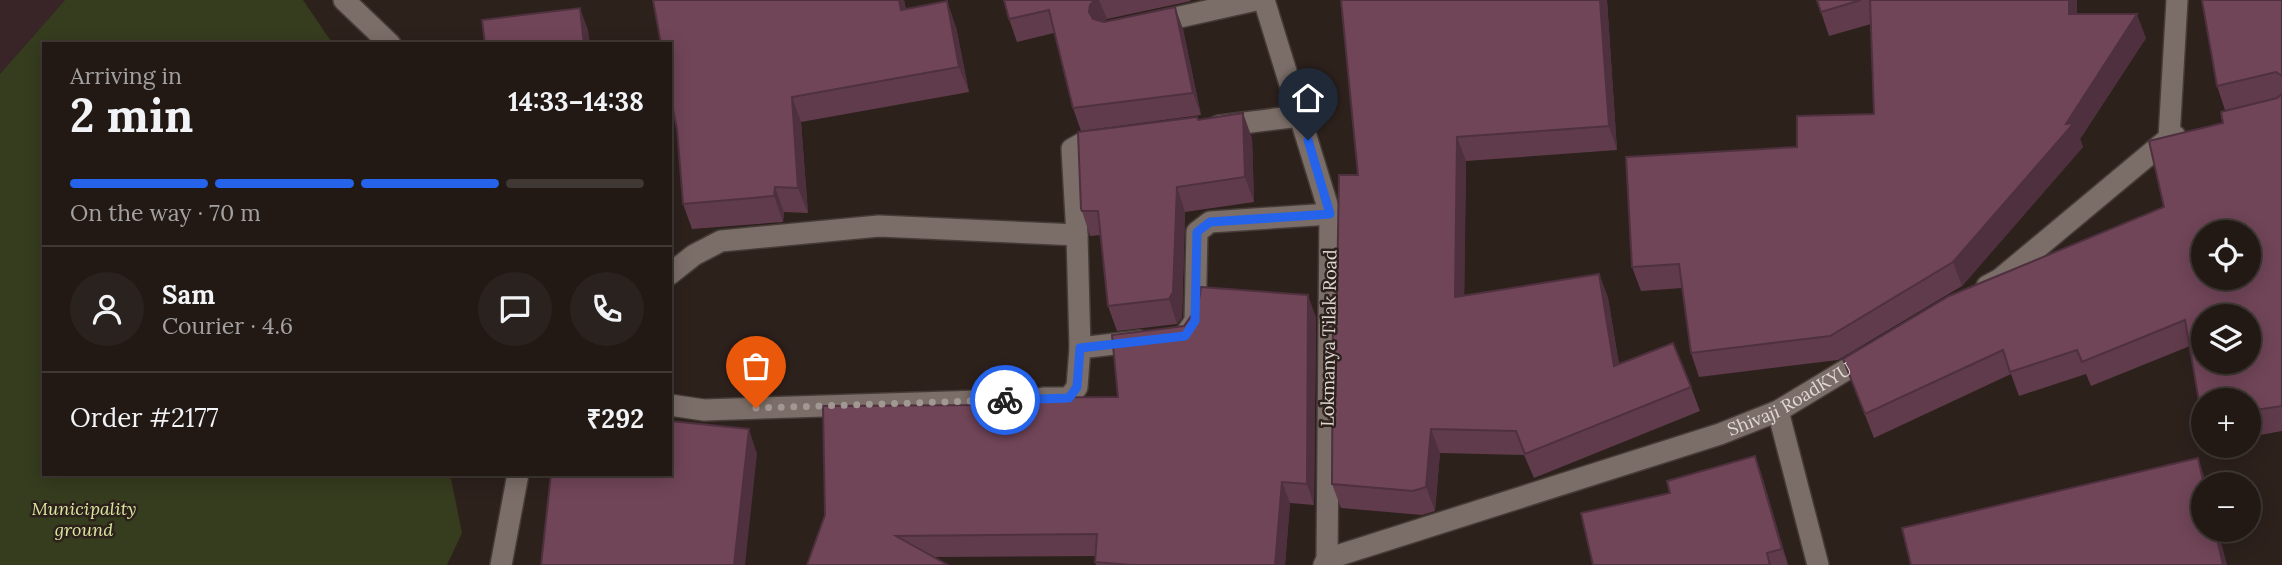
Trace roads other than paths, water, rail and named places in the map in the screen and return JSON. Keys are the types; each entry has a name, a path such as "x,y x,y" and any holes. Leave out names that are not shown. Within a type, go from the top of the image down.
{"street":[{"path":"344,0 388,42"},
{"path":"1137,26 1256,0"},
{"name":"Lokmanya Tilak Road","path":"1264,0 1330,214 1325,562"},
{"path":"2169,138 2177,0"},
{"path":"1204,128 1300,116"},
{"path":"1965,300 2000,279 2169,138 2194,132"},
{"path":"672,405 704,410 1069,398 1077,387 1080,348 1072,149 1081,144 1122,139"},
{"path":"1080,348 1185,336 1195,321 1197,232 1210,222 1330,214"},
{"path":"672,272 694,255 722,241 879,226 1077,235"},
{"name":"Shivaji RoadKYU","path":"1325,562 1720,434 1778,411 1883,348"},
{"path":"1778,411 1818,565"},
{"path":"501,565 518,476"}],"park label":[{"name":"Municipality ground","path":"84,519"}]}
